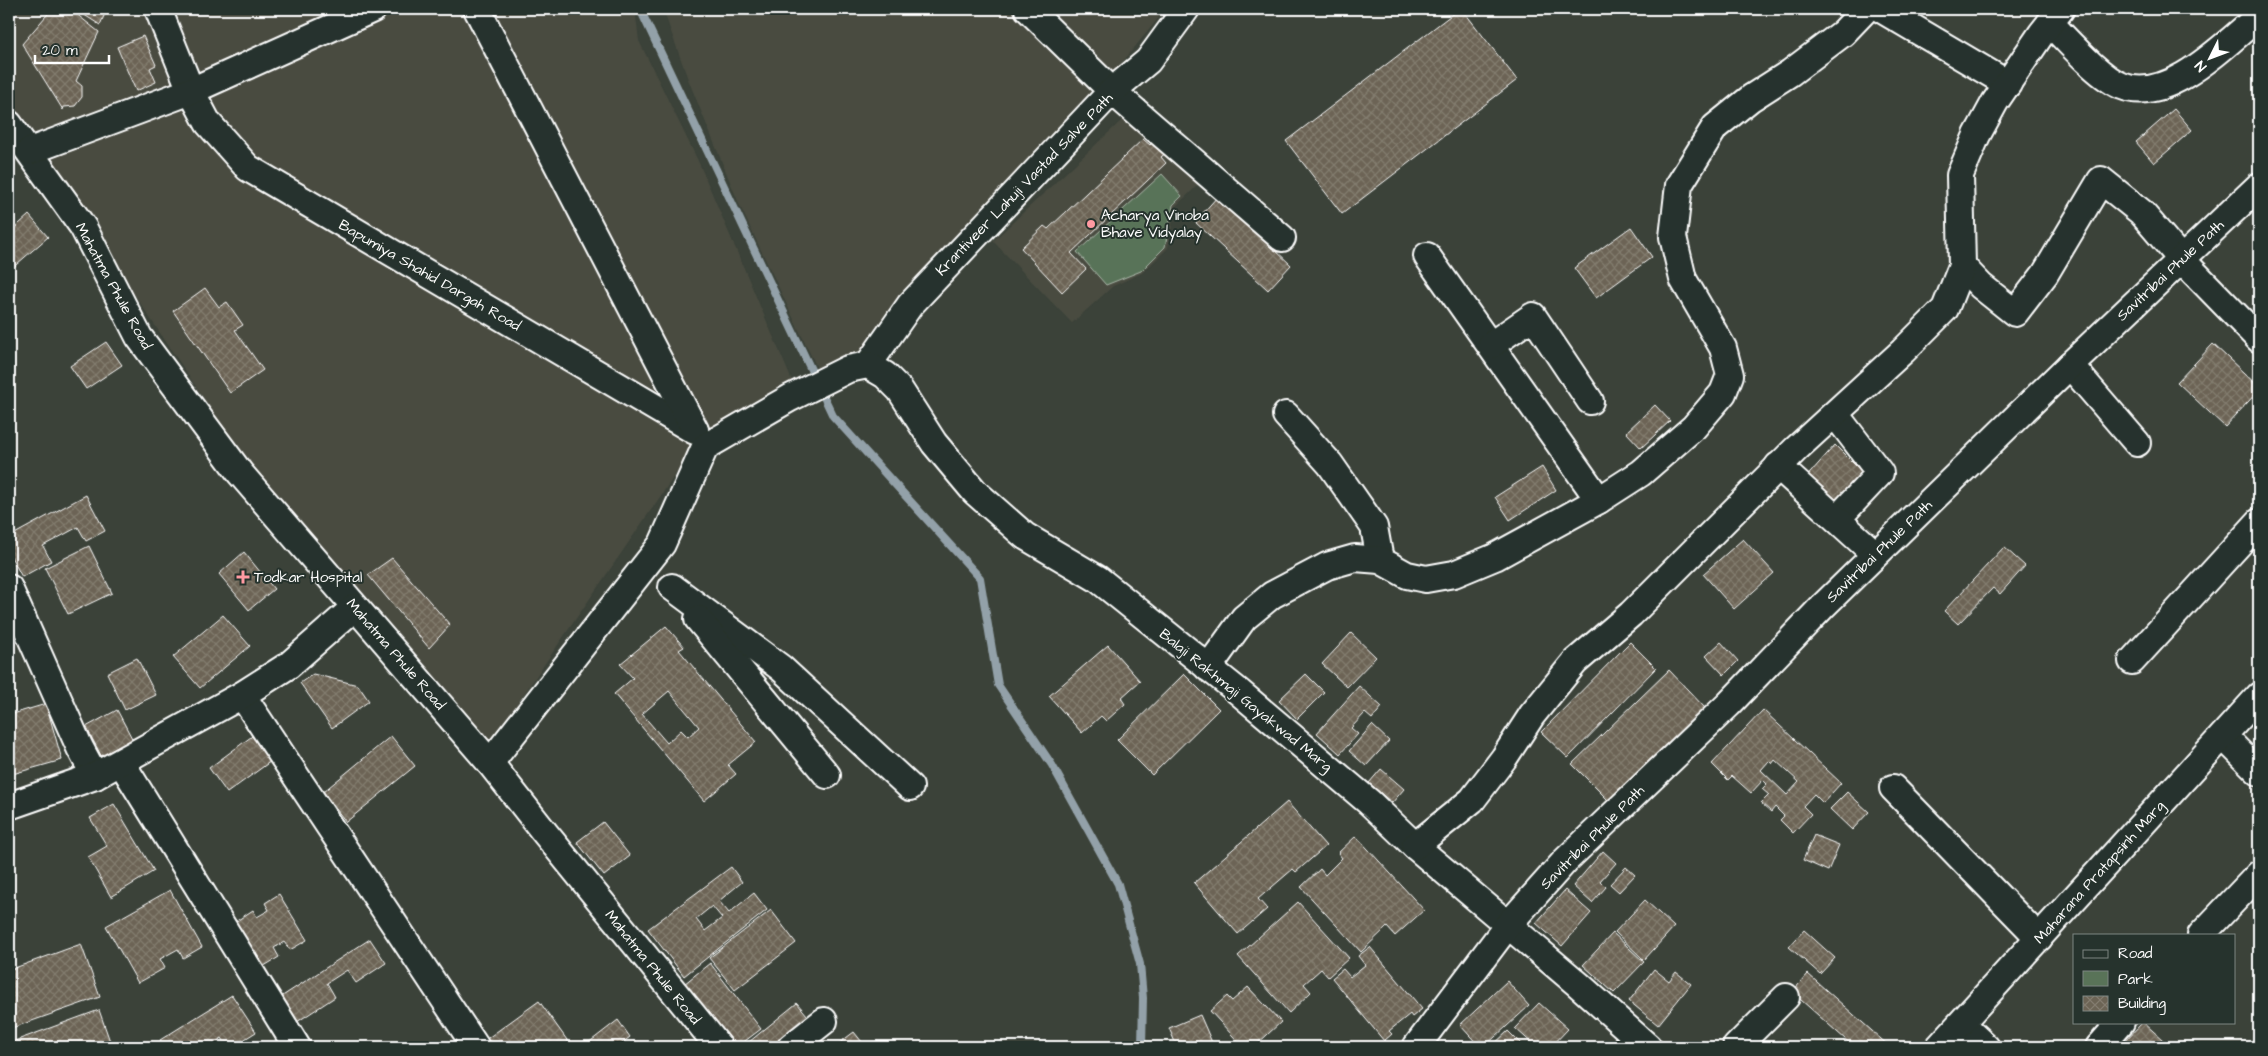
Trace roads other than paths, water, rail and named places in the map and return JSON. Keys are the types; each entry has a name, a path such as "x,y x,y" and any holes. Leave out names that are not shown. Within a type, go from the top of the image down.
{"street":[{"name":"Bapumiya Shahid Dargah Road","path":"158,9 191,91 208,123 248,168 700,439"},
{"path":"30,151 191,91 373,9"},
{"path":"478,9 700,439"},
{"path":"1028,9 1112,91 1282,238"},
{"name":"Krantiveer Lahuji Vastad Salve Path","path":"858,367 910,305 1112,91 1148,61 1186,9"},
{"path":"1208,668 1244,618 1272,595 1327,566 1355,558 1380,560 1407,576 1426,579 1454,574 1495,557 1599,500 1641,473 1694,427 1722,393 1730,375 1723,348 1683,279 1673,237 1679,185 1715,127 1843,33 1866,9"},
{"path":"1881,9 2008,84"},
{"path":"1415,846 1472,800 1504,758 1532,715 1575,662 1631,614 1778,466 1945,309 1962,266 1960,176 1977,135 2008,84 2055,16 2102,73 2122,86 2146,90 2167,85 2193,70 2259,16"},
{"name":"Mahatma Phule Road","path":"9,124 83,227 139,337 240,473 490,763 719,1047"},
{"path":"1962,266 1981,286 2015,312 2045,274 2101,180 2141,212 2181,259 2259,339"},
{"name":"Savitribai Phule Path","path":"1416,1047 1507,926 1566,860 1729,704 1875,554 2070,365 2259,186"},
{"path":"1426,256 1599,500"},
{"path":"1491,346 1533,316 1590,401"},
{"path":"2070,365 2137,443"},
{"path":"490,763 662,544 700,439 858,367"},
{"name":"Balaji Rakhmaji Gayakwad Marg","path":"858,367 885,375 900,390 934,443 982,498 1025,536 1098,579 1208,668 1369,802 1415,846 1507,926 1579,985 1648,1047"},
{"path":"1835,414 1880,473 1837,520"},
{"path":"1286,415 1330,464 1374,527 1380,560"},
{"path":"1778,466 1875,554"},
{"path":"2132,661 2259,522"},
{"path":"649,560 827,775"},
{"path":"672,587 781,668 910,787"},
{"path":"9,588 80,748 95,776"},
{"path":"9,806 95,776 242,696 289,664 355,606"},
{"path":"242,696 476,1047"},
{"name":"Maharana Pratapsinh Marg","path":"1939,1047 2259,696"},
{"path":"2223,736 2259,772"},
{"path":"121,762 298,1047"},
{"path":"1894,788 2038,938"},
{"path":"2202,934 2259,874"},
{"path":"1736,1047 1786,997"},
{"path":"791,1047 824,1021"},
{"path":"1961,1024 1986,1047"},
{"path":"2099,1047 2119,1024"}],"waterway":[{"path":"640,9 833,416 980,578 998,685 1052,765 1118,884 1140,964 1143,998 1142,1047"}],"place":[{"name":"Acharya Vinoba Bhave Vidyalay","path":"1091,224"},
{"name":"Todkar Hospital","path":"243,577"}]}
